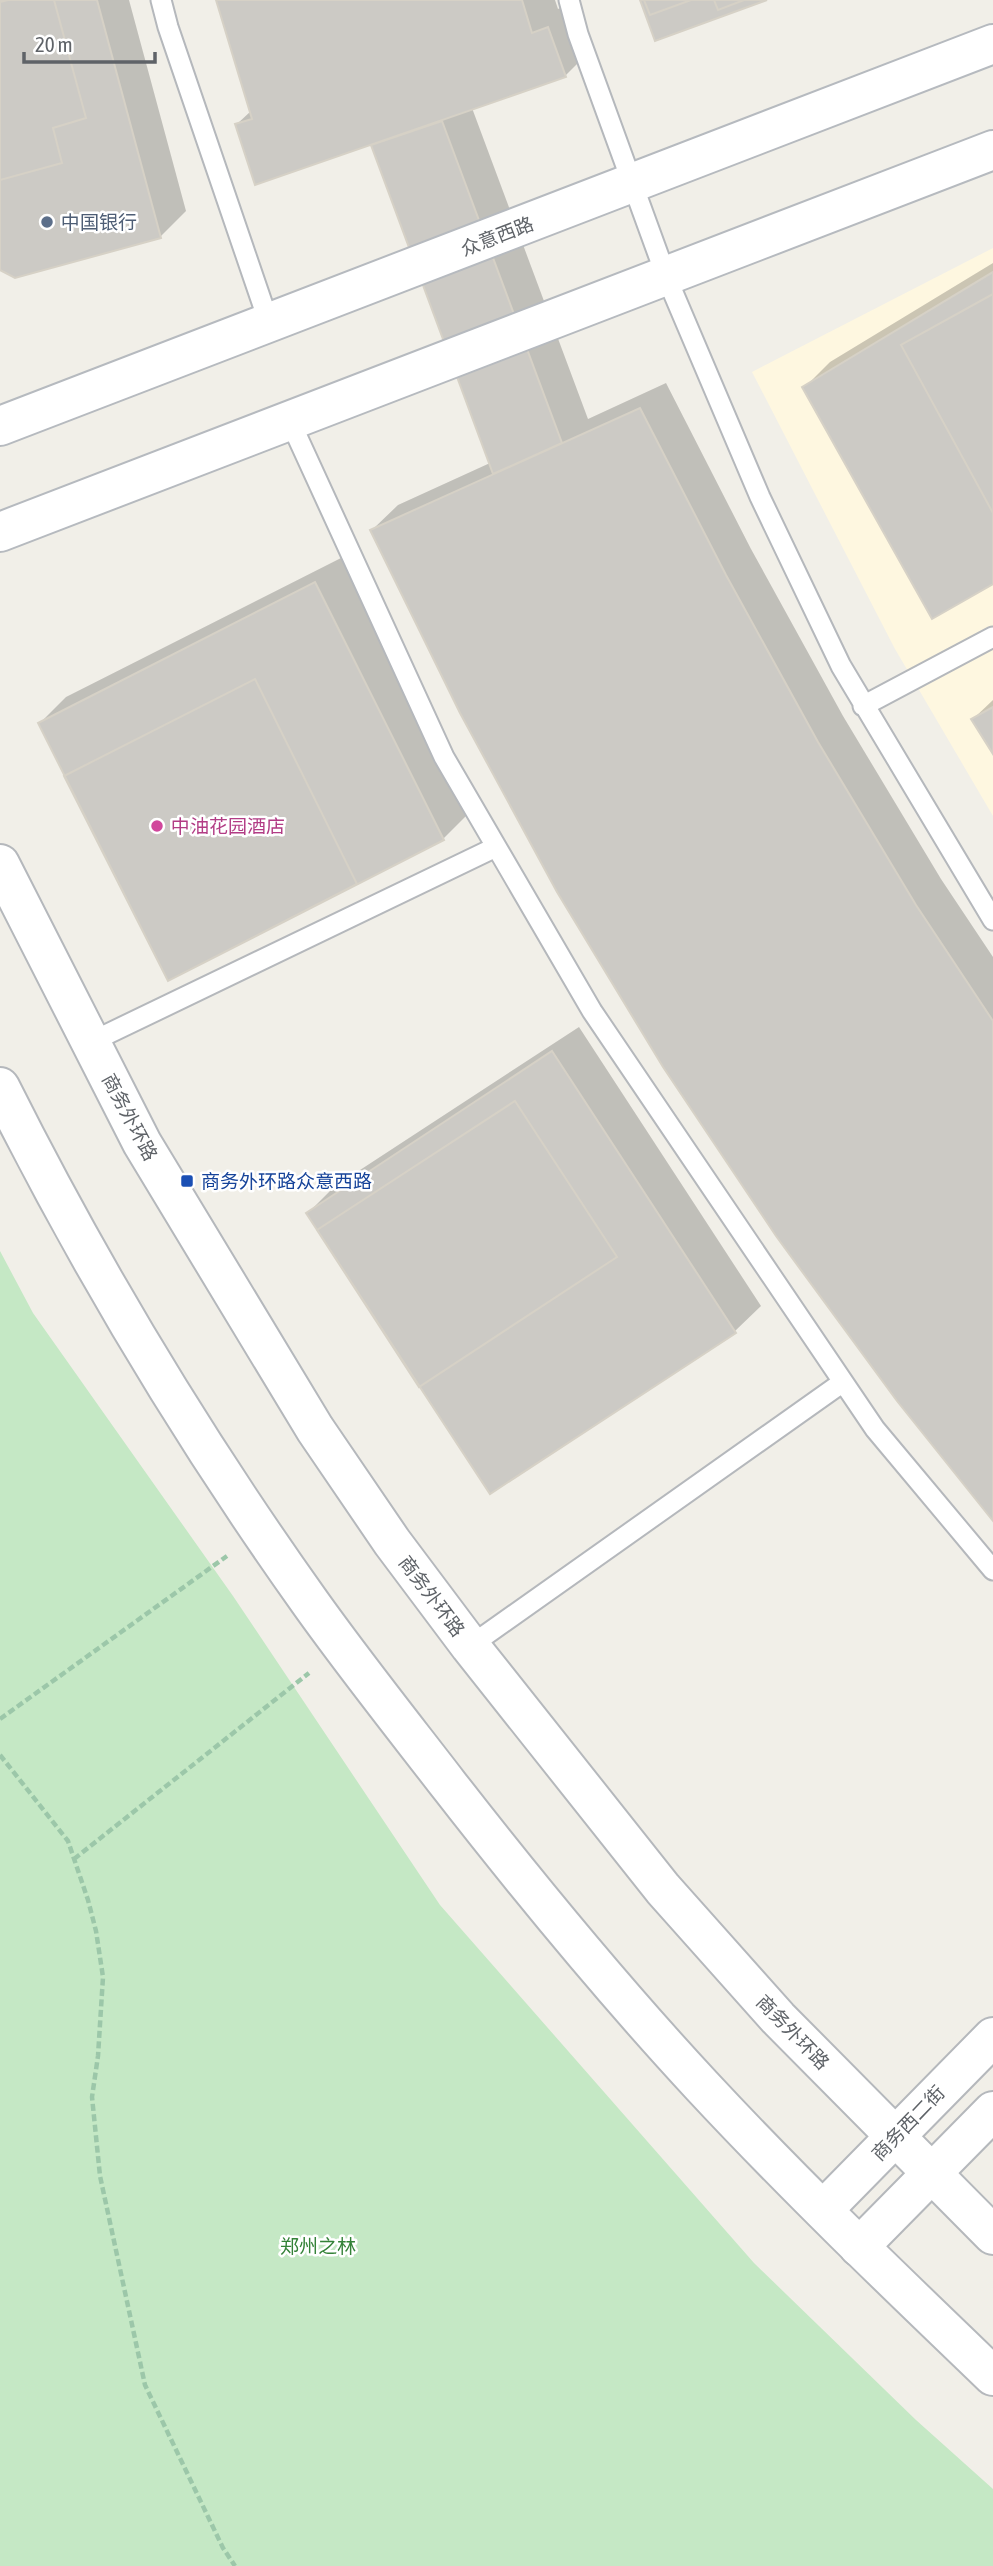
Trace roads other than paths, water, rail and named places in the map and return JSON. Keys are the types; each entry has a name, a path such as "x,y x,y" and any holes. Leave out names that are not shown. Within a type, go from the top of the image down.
{"street":[{"name":"众意西路","path":"0,426 993,44"},
{"path":"0,532 993,150"},
{"name":"商务外环路","path":"0,864 142,1143 315,1429 392,1542 470,1646 663,1889 778,2018 993,2235"},
{"path":"0,1087 53,1193 171,1390 261,1531 342,1646 475,1819 585,1956 704,2088 859,2246 993,2375"},
{"name":"商务西二街","path":"823,2210 993,2037"},
{"path":"859,2246 993,2111"}],"lane":[{"path":"161,0 269,323"},
{"path":"569,0 578,34 666,276 760,496 841,666 993,920"},
{"path":"290,421 444,757 592,1011 875,1429 993,1570"},
{"path":"863,706 993,637"},
{"path":"91,1042 496,847"},
{"path":"470,1646 843,1382"}],"place":[{"name":"中国银行","path":"47,222"},
{"name":"中油花园酒店","path":"157,826"},
{"name":"商务外环路众意西路","path":"187,1181"}],"park label":[{"name":"郑州之林","path":"318,2246"}]}
